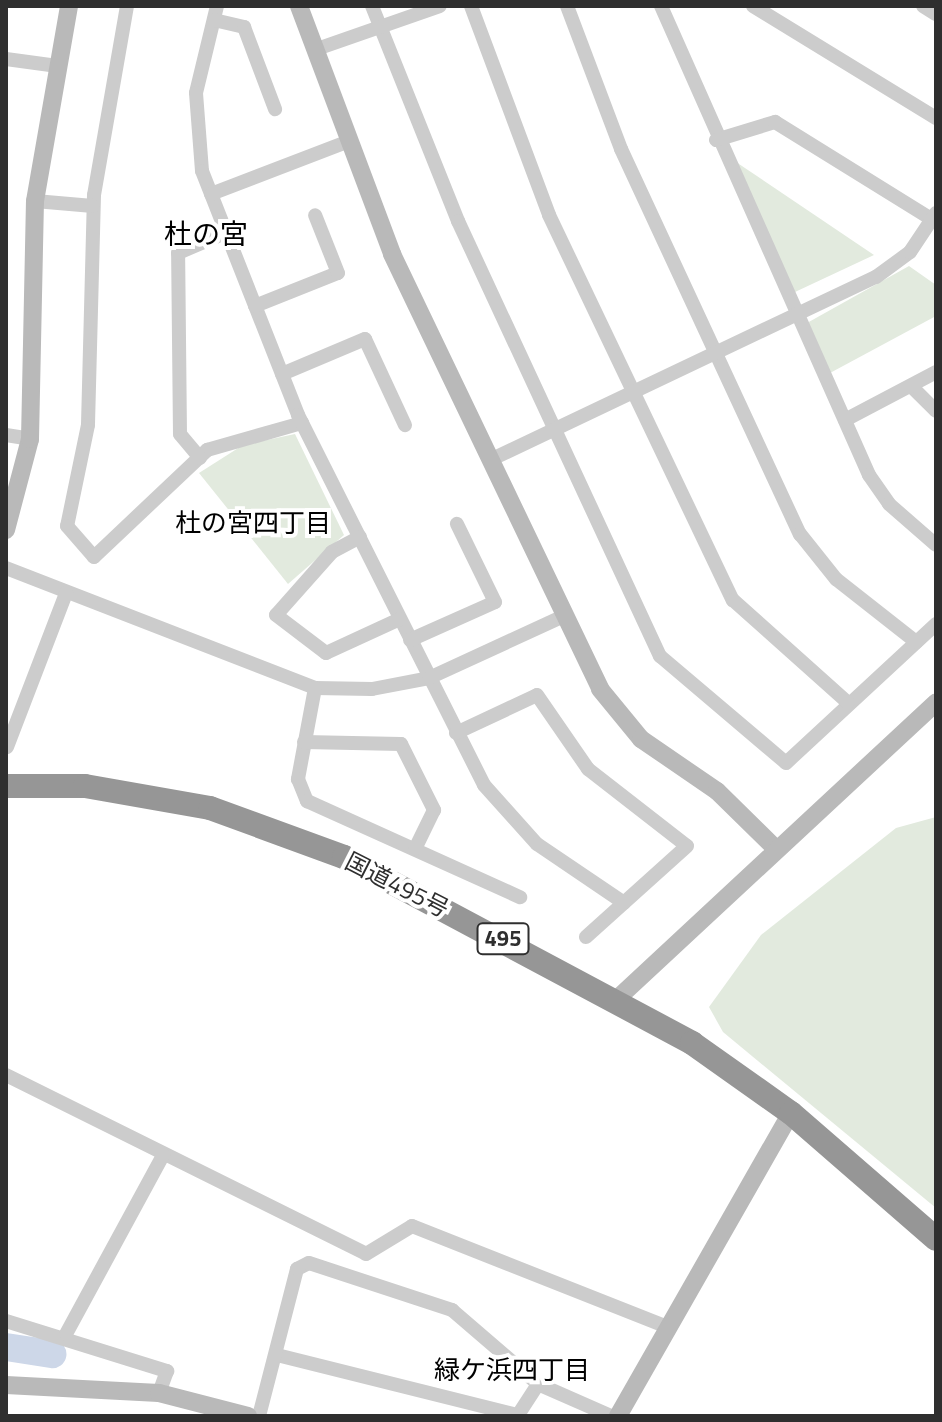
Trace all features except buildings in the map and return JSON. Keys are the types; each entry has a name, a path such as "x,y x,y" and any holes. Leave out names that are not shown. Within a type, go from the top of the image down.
{"highway":[{"name":"国道495号","path":"6,786 124,791 258,822 344,857 618,998 791,1113 936,1239"}],"street":[{"path":"6,530 30,439 35,201 69,6"},
{"path":"127,6 93,206 88,425 67,526 94,557 200,458 240,437 302,423"},
{"path":"299,6 392,254 566,615 624,722 735,806 776,849"},
{"path":"372,6 553,429 660,656 699,696 786,763 936,624"},
{"path":"314,50 380,30 440,6"},
{"path":"471,6 549,215 733,600 848,703"},
{"path":"567,6 621,149 811,552 916,642"},
{"path":"661,6 716,140 845,420 889,504 936,545"},
{"path":"753,6 936,118"},
{"path":"923,6 936,14"},
{"path":"275,109 244,27 216,13 196,93 197,140 225,233 302,423 456,733 506,813 562,864 624,903"},
{"path":"6,59 58,66"},
{"path":"492,459 876,277 910,252 935,218 775,122 716,140"},
{"path":"211,194 349,141"},
{"path":"35,201 93,206"},
{"path":"255,306 338,273 315,215"},
{"path":"200,458 180,434 178,253 225,233"},
{"path":"282,374 365,339 405,425"},
{"path":"845,420 914,389 936,372"},
{"path":"914,389 936,411"},
{"path":"6,435 30,439"},
{"path":"410,640 495,602 457,524"},
{"path":"360,537 332,552 276,615 326,653 400,619"},
{"path":"6,568 315,688 372,689 429,678 566,615"},
{"path":"7,747 66,593"},
{"path":"315,688 298,779 307,801 520,897"},
{"path":"456,733 537,695 588,769 687,846 586,937"},
{"path":"618,998 936,703"},
{"path":"304,742 401,744 434,810 415,849"},
{"path":"6,1075 366,1254 412,1226 667,1327"},
{"path":"618,1416 791,1113"},
{"path":"66,1334 163,1155"},
{"path":"259,1416 297,1269 309,1263 452,1310 538,1384 611,1416"},
{"path":"6,1321 66,1334 167,1371 159,1393"},
{"path":"277,1355 518,1415 538,1384"},
{"path":"6,1385 159,1393 248,1416"}],"shaded area":[{"path":"736,162 874,255 795,292"},
{"path":"909,266 936,285 936,316 830,373 807,323"},
{"path":"295,434 344,535 288,584 199,473 243,445"},
{"path":"936,817 936,1208 723,1032 709,1007 761,935 896,828"}],"waterway":[{"path":"6,1347 52,1354"}],"district":[{"name":"杜の宮","path":"206,234"},
{"name":"杜の宮四丁目","path":"253,523"},
{"name":"緑ケ浜四丁目","path":"512,1370"}]}
